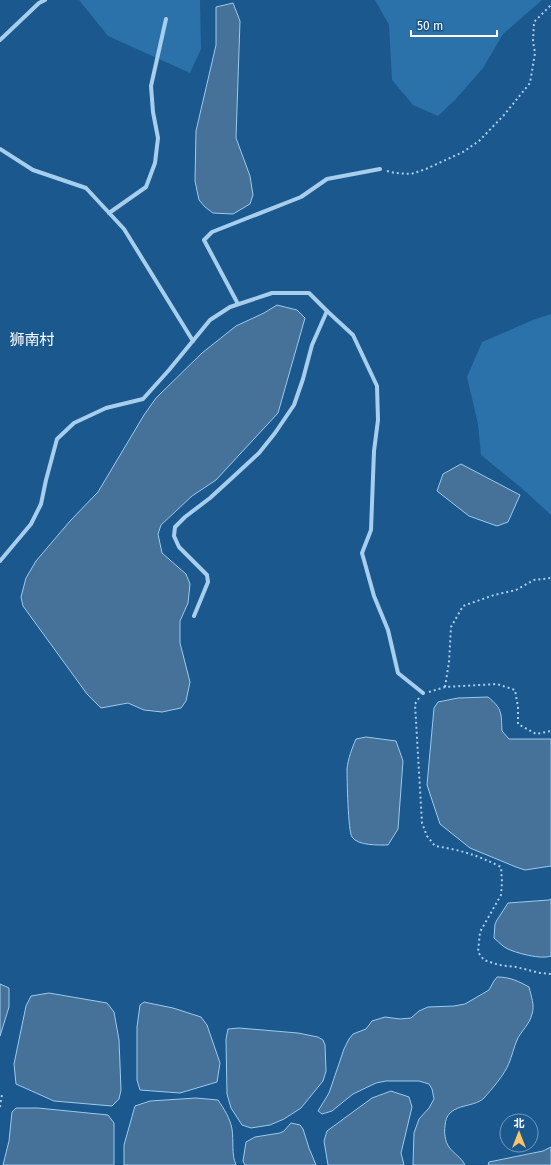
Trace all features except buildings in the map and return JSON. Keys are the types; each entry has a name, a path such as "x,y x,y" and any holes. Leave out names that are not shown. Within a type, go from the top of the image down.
{"street":[{"path":"0,40 39,3 45,0"},
{"path":"109,212 146,187 155,163 158,138 152,112 151,86 166,19"},
{"path":"0,149 33,170 86,188 124,229 193,341"},
{"path":"238,304 204,240 212,232 301,197 327,179 380,169"},
{"path":"0,561 31,524 41,504 57,439 74,423 106,408 143,399 210,320 230,307 272,293 309,293 353,335 376,386 378,420 374,450 371,530 362,553 374,596 388,630 398,673 423,694"},
{"path":"194,616 208,582 207,575 178,546 174,536 175,527 185,517 210,498 259,453 275,433 294,405 312,345 327,311"}],"path":[{"path":"380,169 395,173 412,174 463,152 479,142 504,115 530,83 535,53 533,40 534,22 551,5"},
{"path":"445,687 449,662 451,627 463,606 494,595 516,590 534,580 551,578"},
{"path":"551,731 536,734 518,724 518,707 514,690 497,684 445,687 423,694 415,704 422,823 427,836 434,846 455,849 479,856 501,867 501,895 480,932 478,952 484,960 499,965 516,967 540,974 551,974"},
{"path":"0,1106 2,1094"}],"shaded area":[{"path":"79,0 200,0 201,49 190,73 108,36"},
{"path":"375,0 542,0 503,34 483,68 455,100 438,116 413,105 392,80 389,25"},
{"path":"233,3 240,21 236,138 250,176 253,195 250,204 233,214 213,213 205,207 199,200 195,181 196,131 216,45 216,7"},
{"path":"277,305 297,310 305,318 278,413 216,480 192,496 161,525 158,534 162,553 186,574 190,584 188,603 180,621 180,643 190,682 186,701 181,708 162,712 144,710 128,703 101,708 87,694 23,606 21,597 26,578 36,561 70,521 98,492 144,415 156,398 202,353 236,326"},
{"path":"551,314 551,515 525,491 481,455 478,424 467,377 482,342 533,320"},
{"path":"461,464 520,495 508,522 497,526 469,516 437,491 443,474"},
{"path":"488,697 499,709 502,731 509,739 551,739 551,866 525,870 516,867 470,848 440,824 427,785 434,708 438,702 458,698"},
{"path":"366,737 396,741 403,761 398,829 388,845 359,842 352,837 351,833 347,769 350,754 356,739"},
{"path":"551,899 551,956 535,957 516,952 504,947 494,938 495,924 508,903"},
{"path":"497,977 514,980 529,987 533,1011 531,1018 517,1040 507,1067 494,1086 484,1098 473,1104 455,1109 447,1118 445,1137 448,1145 465,1165 413,1165 414,1133 419,1119 429,1108 434,1099 432,1089 429,1084 419,1081 386,1081 376,1083 353,1094 332,1111 322,1114 318,1111 329,1093 344,1049 353,1034 366,1029 372,1021 385,1017 400,1019 411,1018 419,1011 428,1007 465,1004 489,990"},
{"path":"0,984 9,988 9,1007 0,1036"},
{"path":"49,993 107,1003 114,1012 119,1040 121,1090 119,1099 112,1106 54,1101 16,1084 14,1064 26,1006 31,996"},
{"path":"144,1002 173,1008 201,1017 207,1025 220,1063 217,1082 180,1093 140,1090 137,1080 137,1027 140,1005"},
{"path":"239,1028 298,1033 318,1037 323,1040 325,1045 326,1071 323,1081 301,1108 284,1119 270,1125 251,1128 242,1125 231,1108 227,1094 226,1039 228,1029"},
{"path":"391,1091 409,1097 412,1107 401,1153 404,1165 328,1165 324,1141 327,1131 372,1098"},
{"path":"196,1098 218,1100 225,1110 232,1129 236,1165 124,1165 124,1145 135,1106 150,1101"},
{"path":"16,1108 38,1108 108,1115 114,1123 114,1165 3,1165 9,1141 12,1112"},
{"path":"291,1123 300,1125 303,1129 316,1165 245,1165 243,1161 246,1142 255,1137 280,1133 284,1131"},
{"path":"551,1147 551,1165 488,1165 489,1162 543,1151"}],"district":[{"name":"狮南村","path":"32,340"}]}
